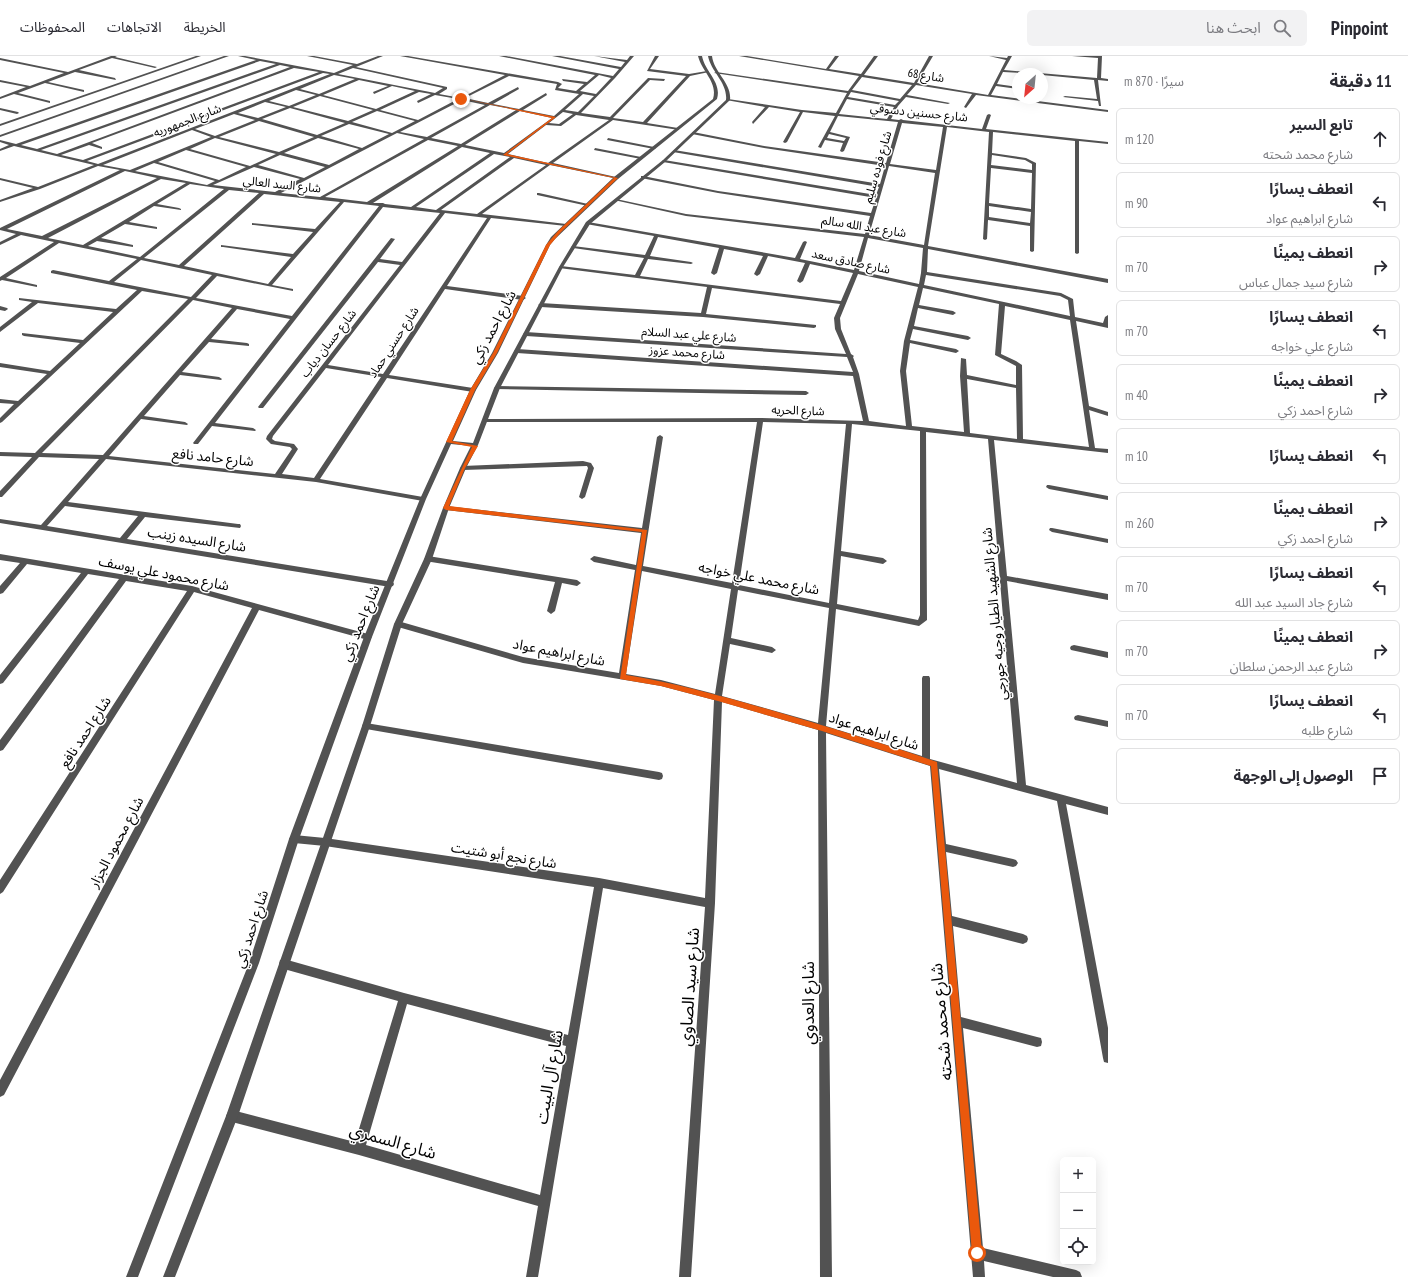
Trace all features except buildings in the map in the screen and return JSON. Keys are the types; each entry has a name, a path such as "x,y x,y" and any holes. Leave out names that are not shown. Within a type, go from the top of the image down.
{"street":[{"path":"96,56 112,57 156,66"},
{"path":"0,125 199,56"},
{"path":"0,136 227,56"},
{"path":"241,56 555,117"},
{"path":"309,56 446,88 418,102"},
{"name":"شارع الجمهوريه","path":"0,201 38,188 381,56"},
{"path":"402,56 558,83 560,84 556,89 596,95"},
{"path":"501,56 614,77"},
{"path":"554,56 622,68"},
{"path":"596,56 627,61"},
{"path":"546,124 560,125 577,114 614,77 632,56"},
{"path":"657,56 648,70 689,75 713,74 902,100"},
{"name":"شارع احمد زكي","path":"700,56 703,66 713,74 728,91 728,100"},
{"name":"شارع احمد زكي","path":"132,1277 254,963 294,839 368,637 423,499 473,390 495,353 548,245 616,178 715,99 717,90 710,56"},
{"name":"شارع 68","path":"741,56 989,96 1108,111"},
{"path":"768,60 772,56"},
{"path":"827,70 837,56"},
{"path":"820,147 845,98 876,56"},
{"path":"889,119 896,106 915,84 931,56"},
{"path":"989,96 1009,57 991,56"},
{"path":"1074,56 1100,57 1097,79 1101,110"},
{"path":"0,98 112,57"},
{"path":"0,59 69,73"},
{"path":"0,150 259,60"},
{"path":"36,150 279,64"},
{"path":"56,155 294,66"},
{"path":"500,73 506,69"},
{"path":"75,71 115,79"},
{"path":"1002,71 1012,72"},
{"path":"84,161 323,72"},
{"path":"577,92 598,74"},
{"path":"276,193 508,75"},
{"path":"644,124 689,75"},
{"path":"1048,75 1108,80"},
{"path":"131,171 359,79"},
{"path":"478,215 611,119 649,79 664,80"},
{"path":"563,80 587,83"},
{"path":"0,81 30,87"},
{"path":"46,82 83,91"},
{"path":"374,93 392,85"},
{"path":"995,85 1012,87"},
{"path":"321,198 518,88"},
{"path":"297,89 419,121"},
{"path":"207,186 418,91"},
{"path":"15,93 49,102"},
{"path":"504,155 555,117 582,93"},
{"path":"966,107 975,93"},
{"path":"369,203 546,94"},
{"path":"906,96 948,103"},
{"path":"1065,97 1099,100"},
{"path":"845,98 896,106"},
{"path":"169,1277 232,1116 366,726 398,624 428,559 446,508 463,468 475,446 497,388 561,267 588,223 664,160 728,100"},
{"name":"شارع حسنين دسوقي","path":"728,100 802,111 901,120 1108,143"},
{"path":"266,101 287,108 347,123 616,178"},
{"path":"753,123 767,107"},
{"path":"0,109 16,113"},
{"path":"562,111 678,129"},
{"path":"785,142 802,111"},
{"path":"235,113 362,149"},
{"path":"984,130 989,114"},
{"name":"شارع فوده سليم","path":"866,423 856,374 851,356 841,337 837,324 837,318 856,272 901,120"},
{"path":"909,428 903,371 910,327 915,306 922,287 926,246 945,125"},
{"path":"192,129 215,137 328,166"},
{"path":"985,239 991,130"},
{"path":"693,133 764,147 938,172"},
{"path":"827,133 847,136 848,138 842,151"},
{"path":"608,139 654,148"},
{"path":"824,139 846,142"},
{"path":"1077,139 1077,253"},
{"name":"شارع السد العالي","path":"0,141 98,165 207,186 383,204 566,226"},
{"path":"88,143 101,148"},
{"path":"186,149 304,179"},
{"path":"595,149 641,158"},
{"path":"674,151 882,186"},
{"path":"412,208 493,153"},
{"path":"990,154 1030,160 1034,163 1031,225 1032,250"},
{"path":"437,211 513,157"},
{"path":"664,160 878,197"},
{"path":"154,162 219,181"},
{"path":"989,166 1034,172"},
{"path":"1,229 124,170"},
{"path":"43,238 161,177"},
{"path":"643,177 718,192 873,215"},
{"path":"0,178 38,188"},
{"path":"85,246 189,183"},
{"path":"110,283 228,188"},
{"path":"180,266 263,192"},
{"path":"539,194 588,204"},
{"path":"269,285 344,200"},
{"name":"شارع عبد الله سالم","path":"616,200 686,214 866,236 1108,281"},
{"path":"196,443 383,204"},
{"path":"987,204 1032,211"},
{"path":"153,205 179,209"},
{"name":"شارع حسان دياب","path":"277,476 295,449 292,445 273,443 269,439 270,436 444,211"},
{"name":"شارع حسني حماد","path":"316,480 490,217"},
{"path":"986,218 1031,225"},
{"path":"124,222 155,228"},
{"name":"شارع صادق سعد","path":"588,223 808,262 1106,326"},
{"path":"254,224 317,231"},
{"path":"1,229 291,290"},
{"path":"0,244 21,233"},
{"path":"637,277 657,235"},
{"path":"262,407 393,238"},
{"path":"97,239 131,246"},
{"path":"0,277 59,241"},
{"path":"797,260 805,242"},
{"path":"223,246 295,256"},
{"path":"573,247 691,262"},
{"path":"714,273 722,247"},
{"path":"757,274 766,255"},
{"path":"376,260 404,264"},
{"path":"800,281 808,262"},
{"path":"561,267 843,303"},
{"path":"53,272 294,318"},
{"path":"924,273 1067,296 1070,299 1092,449"},
{"path":"0,495 38,454 216,274"},
{"path":"0,277 35,286"},
{"path":"703,315 710,286"},
{"path":"443,287 523,298"},
{"path":"0,420 141,289"},
{"path":"21,299 118,311"},
{"path":"0,330 37,301"},
{"path":"1002,304 998,355 1018,365 1020,441"},
{"path":"541,306 703,315 814,326"},
{"path":"915,306 953,313"},
{"path":"42,528 236,307"},
{"path":"1106,326 1108,317"},
{"path":"910,327 968,338"},
{"path":"24,334 85,342"},
{"name":"شارع علي عبد السلام","path":"526,334 851,356"},
{"path":"208,340 247,345"},
{"path":"907,341 956,351"},
{"name":"شارع محمد عزوز","path":"517,351 856,374"},
{"path":"963,359 967,435"},
{"path":"0,366 52,373"},
{"path":"324,366 473,390"},
{"path":"178,373 219,379"},
{"path":"963,376 1019,387"},
{"path":"497,388 806,393"},
{"path":"0,401 19,403"},
{"path":"1086,408 1108,414"},
{"path":"140,417 185,424"},
{"name":"شارع الحريه","path":"485,420 760,420 866,423 1108,451"},
{"name":"شارع سيد الصاوي","path":"685,1277 710,903 718,698 760,420"},
{"name":"شارع العدوي","path":"826,1277 822,728 850,423"},
{"path":"211,424 253,430"},
{"name":"شارع محمد علي خواجه","path":"594,559 919,623 923,620 924,615 922,430"},
{"path":"622,677 638,568 660,437"},
{"name":"شارع الشهيد الطيار وجيه جورجي","path":"991,438 1022,788"},
{"path":"449,442 475,446"},
{"name":"شارع حامد نافع","path":"0,454 104,457 316,480 423,499"},
{"path":"463,468 589,464 591,468 582,497"},
{"path":"1049,488 1108,498"},
{"path":"62,504 238,526"},
{"path":"446,508 645,531"},
{"path":"122,540 143,514"},
{"name":"شارع السيده زينب","path":"0,521 390,584"},
{"path":"1052,530 1108,541"},
{"path":"838,553 883,561"},
{"name":"شارع محمود علي يوسف","path":"0,557 192,589 368,637"},
{"path":"428,559 577,583"},
{"path":"0,591 26,561"},
{"path":"0,680 86,572"},
{"path":"0,747 124,578"},
{"path":"1004,578 1108,597"},
{"path":"551,611 559,580"},
{"name":"شارع احمد نافع","path":"0,889 192,589"},
{"name":"شارع محمود الجزار","path":"0,1090 257,606"},
{"name":"شارع ابراهيم عواد","path":"398,624 523,660 661,683 718,698 822,728 930,763 1108,811"},
{"path":"727,640 772,650"},
{"path":"1074,648 1108,655"},
{"name":"شارع محمد شحته","path":"926,678 930,763 941,847 948,920 979,1277"},
{"path":"1078,718 1108,724"},
{"path":"366,726 659,776"},
{"path":"1061,799 1108,1058"},
{"name":"شارع نجع أبو شتيت","path":"294,839 326,842 599,883 710,903"},
{"path":"941,847 1013,863"},
{"name":"شارع آل البيت","path":"532,1277 599,883"},
{"path":"948,920 1023,939"},
{"path":"284,964 404,998 572,1042"},
{"path":"359,1149 404,998"},
{"path":"957,1021 1037,1042"},
{"name":"شارع السمري","path":"232,1116 359,1149 545,1202"},
{"path":"977,1253 1076,1276"}],"route":[{"path":"461,99 555,117 504,155 616,178 559,232 548,245 495,353 473,390 449,442 475,446 463,468 446,508 645,531 622,677 661,683 718,698 822,728 934,764 977,1253"}]}
